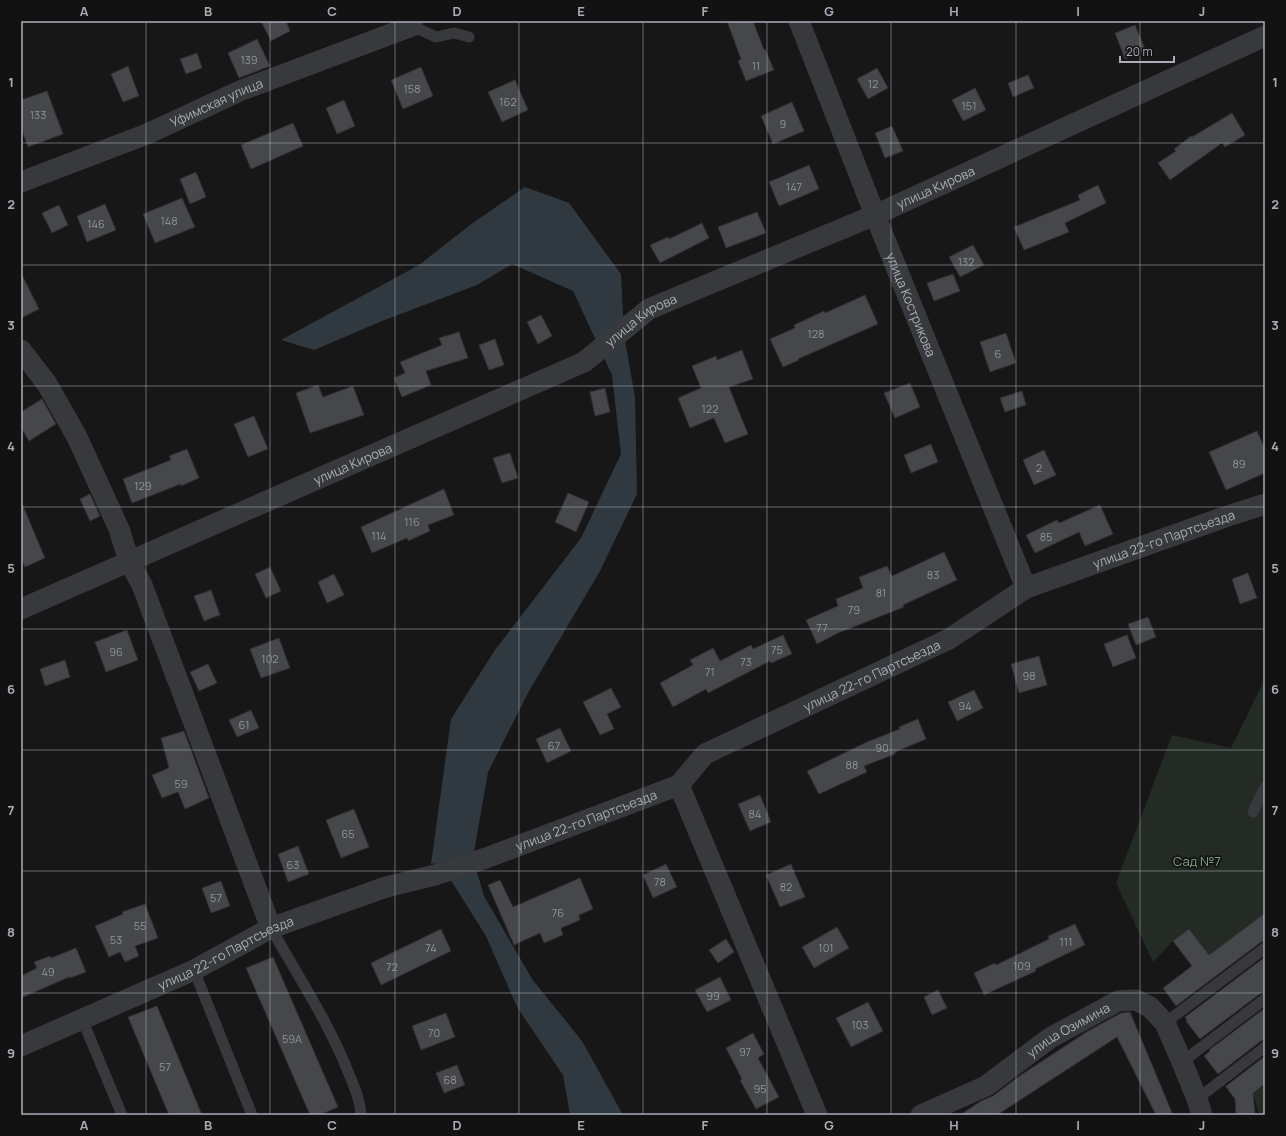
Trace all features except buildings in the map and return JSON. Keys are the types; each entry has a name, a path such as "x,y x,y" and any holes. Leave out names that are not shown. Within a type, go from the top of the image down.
{"street":[{"name":"улица Кострикова","path":"799,21 875,215 1026,588"},
{"name":"Уфимская улица","path":"21,182 147,134 242,90 412,24"},
{"name":"улица Кирова","path":"21,609 584,362 649,309 875,215 1265,36"},
{"path":"21,350 47,384 77,437 119,529 129,561 142,586 271,928"},
{"name":"улица 22-го Партсъезда","path":"21,1046 194,970 271,928 386,887 435,875 486,858 679,785 706,754 949,639 1026,588 1265,504"},
{"path":"679,785 817,1115"},
{"name":"улица Озимина","path":"921,1115 986,1086 1050,1038 1118,1001 1136,1000 1150,1007 1165,1023 1199,1107"}],"lane":[{"path":"412,24 436,37 454,33 468,37"},
{"path":"1253,812 1265,787"},
{"path":"271,928 332,1034 345,1062 360,1102 361,1115"},
{"path":"1165,1023 1265,948"},
{"path":"194,970 252,1115"},
{"path":"1182,1062 1265,999"},
{"path":"82,1019 122,1115"},
{"path":"1199,1107 1265,1047"}],"green space":[{"name":"Сад №7","path":"1265,679 1265,913 1209,955 1173,941 1153,962 1116,883 1172,735 1231,748"},
{"path":"1265,1085 1265,1115 1259,1115 1253,1093"}],"shaded area":[{"path":"525,187 569,203 621,274 624,335 635,397 637,494 600,571 528,693 488,772 473,858 484,896 532,979 582,1041 623,1115 570,1115 563,1075 517,1007 486,936 440,863 431,864 451,719 495,650 581,538 621,454 612,375 573,291 512,264 477,285 382,321 314,350 281,340 419,265 470,225"}]}
